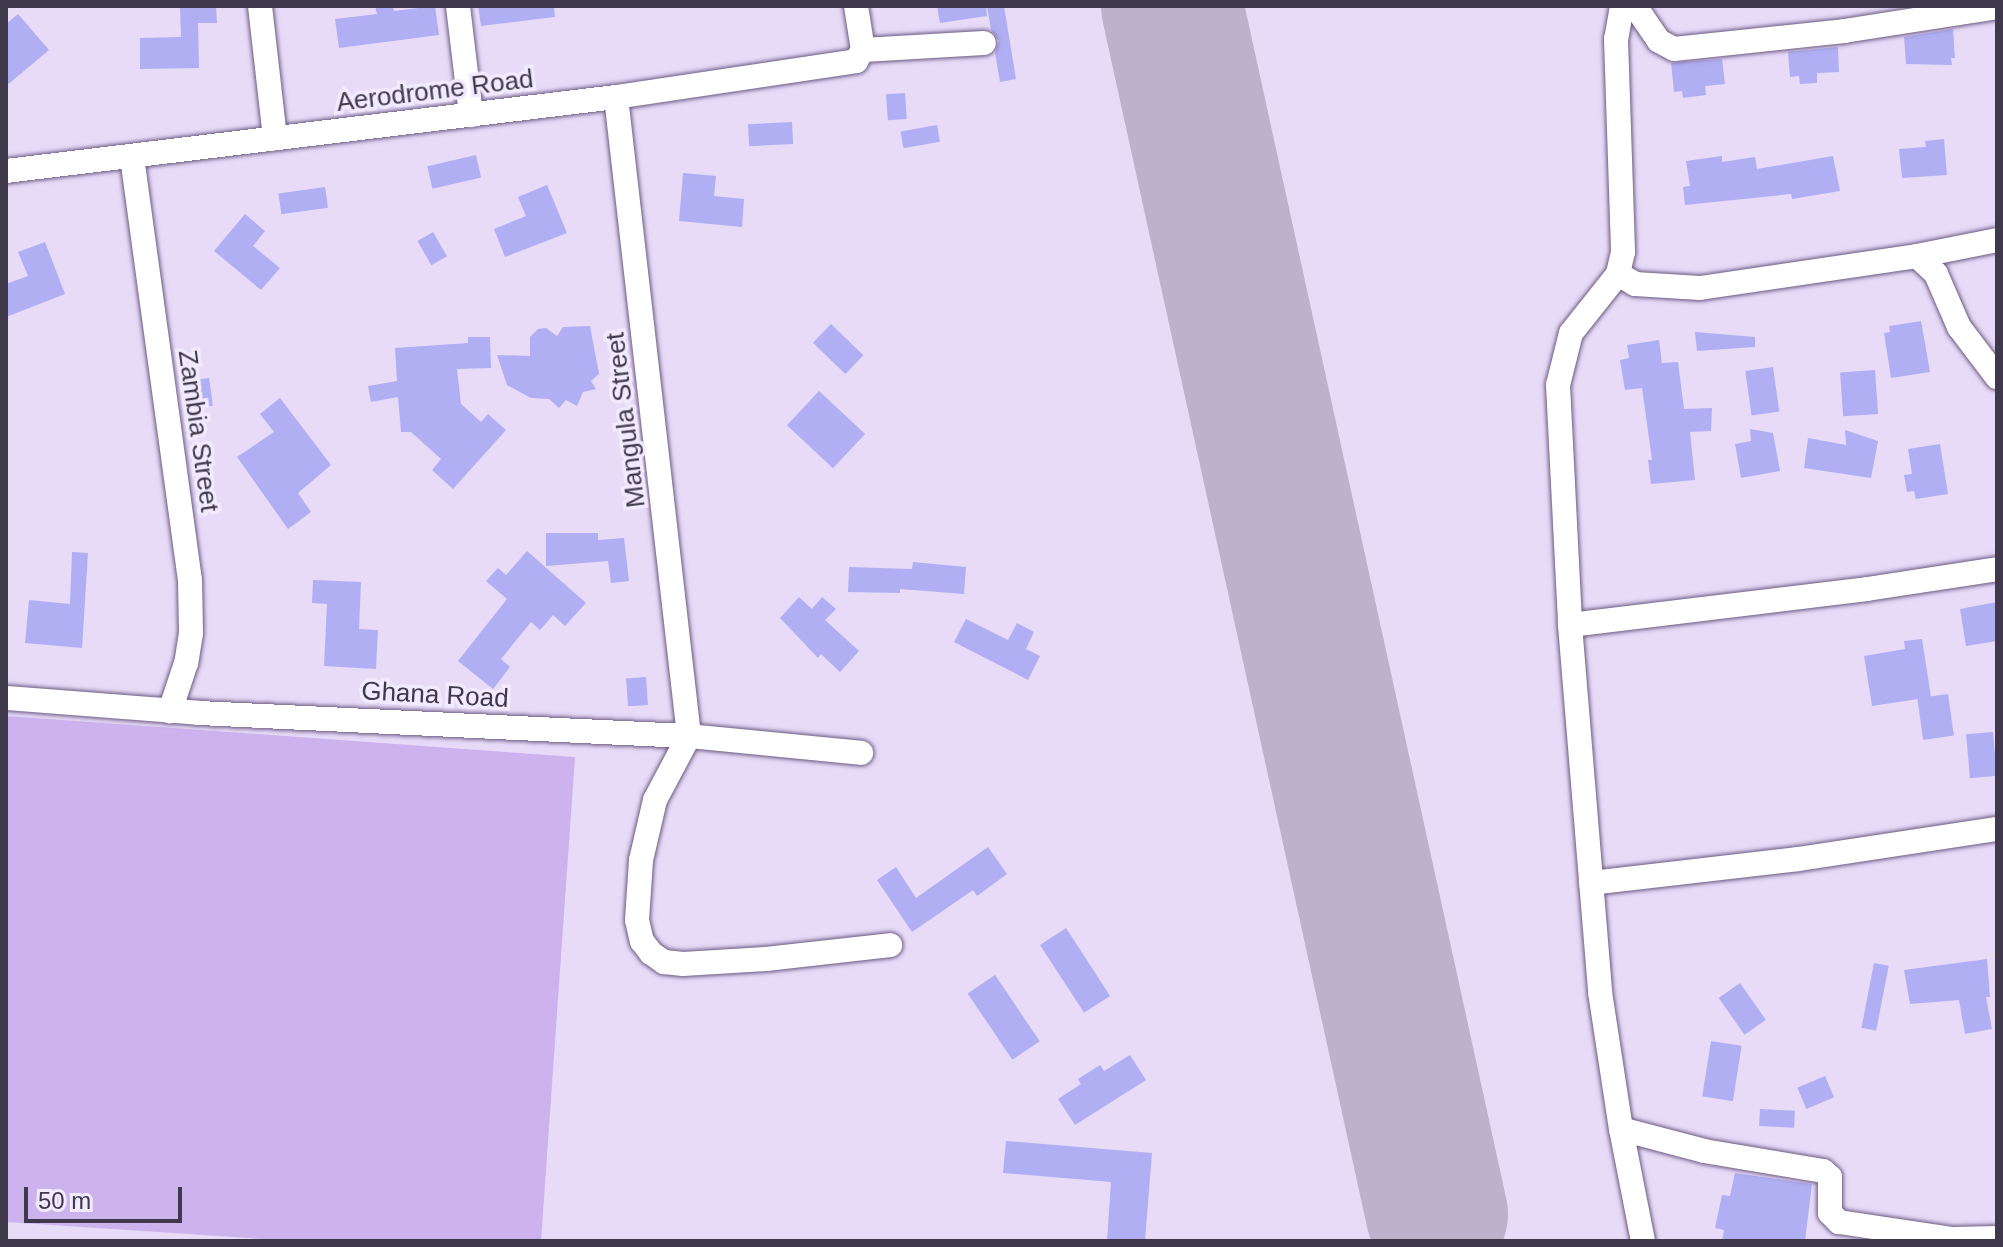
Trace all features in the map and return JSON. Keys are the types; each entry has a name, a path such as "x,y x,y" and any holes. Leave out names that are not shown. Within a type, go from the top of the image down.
{"street":[{"path":"260,6 275,138"},
{"path":"458,6 471,115"},
{"path":"856,6 863,50 984,43"},
{"path":"1622,6 1616,39 1625,223 1618,274 1571,333 1558,385 1570,625 1600,992 1621,1129 1643,1241"},
{"path":"1635,6 1659,41 1674,49 1844,31 1997,7"},
{"name":"Aerodrome Road","path":"6,171 616,97 856,61 863,50"},
{"name":"Mangula Street","path":"616,97 689,736"},
{"name":"Zambia Street","path":"132,157 190,580 191,633 186,663 170,711"},
{"path":"1618,274 1635,284 1700,288 1917,256 1997,240"},
{"path":"1917,256 1936,274 1959,327 1997,377"},
{"path":"1570,625 1867,589 1997,569"},
{"name":"Ghana Road","path":"6,698 170,711 689,736 861,753"},
{"path":"689,736 655,800 641,860 637,920 642,941 651,953 664,962 683,964 766,959 890,945"},
{"path":"1591,883 1798,859 1997,829"},
{"path":"1621,1129 1704,1151 1823,1171 1830,1177 1830,1213 1839,1222 1953,1239 1997,1238"}],"shaded area":[{"path":"6,716 575,757 541,1241 292,1241 6,1222"}],"building":[{"path":"180,6 216,6 217,23 198,23 199,68 140,69 140,38 181,37"},
{"path":"375,6 393,6 394,11 435,6 439,35 339,48 335,19 377,14"},
{"path":"478,6 554,6 555,17 481,26"},
{"path":"937,6 986,6 987,16 940,23"},
{"path":"987,6 1004,6 1016,79 1000,82 995,53 999,41 991,30"},
{"path":"18,14 49,50 6,86 6,24"},
{"path":"1953,29 1955,58 1951,58 1952,65 1906,64 1904,37"},
{"path":"1838,47 1839,72 1817,73 1817,83 1800,84 1799,76 1790,77 1788,52"},
{"path":"1722,59 1725,84 1705,86 1706,95 1683,98 1682,91 1674,92 1671,63"},
{"path":"905,93 907,119 888,120 886,94"},
{"path":"792,122 793,144 749,146 748,124"},
{"path":"937,125 940,142 904,148 901,131"},
{"path":"1944,139 1947,175 1902,178 1899,149 1926,147 1925,141"},
{"path":"476,155 481,177 432,189 427,166"},
{"path":"1722,156 1722,162 1755,157 1757,169 1833,156 1840,191 1792,199 1791,194 1685,205 1683,187 1690,186 1686,161"},
{"path":"683,173 716,176 714,196 744,199 742,227 679,221"},
{"path":"547,185 567,233 505,257 494,229 526,216 518,197"},
{"path":"325,187 328,208 281,214 278,194"},
{"path":"245,214 265,231 253,246 280,268 261,290 214,251"},
{"path":"433,232 447,256 431,265 417,241"},
{"path":"45,242 65,294 6,317 6,284 28,276 18,252"},
{"path":"1921,321 1930,372 1891,378 1884,333 1890,332 1889,326"},
{"path":"831,324 863,355 845,374 813,343"},
{"path":"590,326 599,374 591,381 596,389 583,392 577,406 566,400 559,408 549,399 531,398 507,385 497,355 530,356 530,337 538,329 546,328 557,336 563,327"},
{"path":"1695,332 1755,337 1755,347 1697,351"},
{"path":"468,337 490,337 491,368 457,369 461,404 481,422 488,414 506,430 453,489 432,470 441,459 411,432 401,432 398,397 371,402 368,386 397,381 395,348 468,343"},
{"path":"1659,340 1662,363 1678,362 1684,409 1712,408 1711,431 1690,432 1695,480 1651,484 1648,460 1652,460 1642,388 1625,390 1620,360 1629,358 1627,345"},
{"path":"1773,367 1779,412 1752,415 1745,371"},
{"path":"1875,370 1878,414 1843,416 1840,372"},
{"path":"209,378 213,406 191,409 187,381"},
{"path":"819,391 865,434 833,468 787,425"},
{"path":"280,398 331,465 298,493 311,512 288,529 237,457 274,432 260,414"},
{"path":"1750,429 1773,433 1780,471 1741,478 1735,444 1751,441"},
{"path":"1845,430 1878,441 1871,478 1804,468 1808,438 1846,445"},
{"path":"1940,444 1948,494 1916,499 1914,491 1907,492 1904,475 1912,474 1908,449"},
{"path":"546,533 598,533 598,540 624,538 629,581 611,583 608,561 546,566"},
{"path":"527,551 586,603 565,626 553,615 540,630 531,622 501,659 510,667 493,689 458,661 507,599 486,581 498,568 506,575"},
{"path":"72,552 88,553 82,648 25,643 29,600 70,604"},
{"path":"913,562 966,567 964,594 900,589 900,593 848,592 849,567 912,569"},
{"path":"313,580 361,582 359,629 378,630 376,669 324,666 327,604 312,603"},
{"path":"799,597 812,609 822,597 836,609 825,620 859,651 840,672 821,654 818,658 780,618"},
{"path":"1997,602 1997,641 1966,646 1960,609"},
{"path":"966,619 1008,640 1017,623 1034,632 1026,649 1040,656 1028,680 954,642"},
{"path":"1922,639 1931,697 1872,706 1864,656 1905,649 1904,641"},
{"path":"646,677 648,705 628,706 626,678"},
{"path":"1948,694 1954,736 1923,740 1917,698"},
{"path":"1993,732 1997,776 1970,778 1966,734"},
{"path":"988,847 1007,874 977,896 973,890 912,932 877,880 896,867 916,898"},
{"path":"1066,928 1110,996 1084,1013 1040,945"},
{"path":"1987,959 1990,997 1986,997 1992,1029 1965,1034 1959,1000 1910,1004 1904,970"},
{"path":"1874,963 1889,966 1876,1031 1861,1028"},
{"path":"995,975 1040,1041 1012,1060 968,993"},
{"path":"1740,983 1766,1020 1745,1035 1719,998"},
{"path":"1711,1041 1742,1046 1733,1101 1702,1096"},
{"path":"1130,1055 1146,1080 1075,1125 1058,1099 1081,1084 1078,1079 1100,1065 1104,1071"},
{"path":"1825,1076 1834,1097 1806,1109 1797,1088"},
{"path":"1760,1109 1795,1111 1794,1128 1759,1126"},
{"path":"1006,1141 1152,1153 1145,1241 1107,1241 1111,1182 1003,1173"},
{"path":"1735,1173 1812,1184 1805,1241 1722,1241 1724,1230 1715,1228 1722,1195 1730,1196"}],"runway":[{"path":"1172,6 1437,1214"}]}
